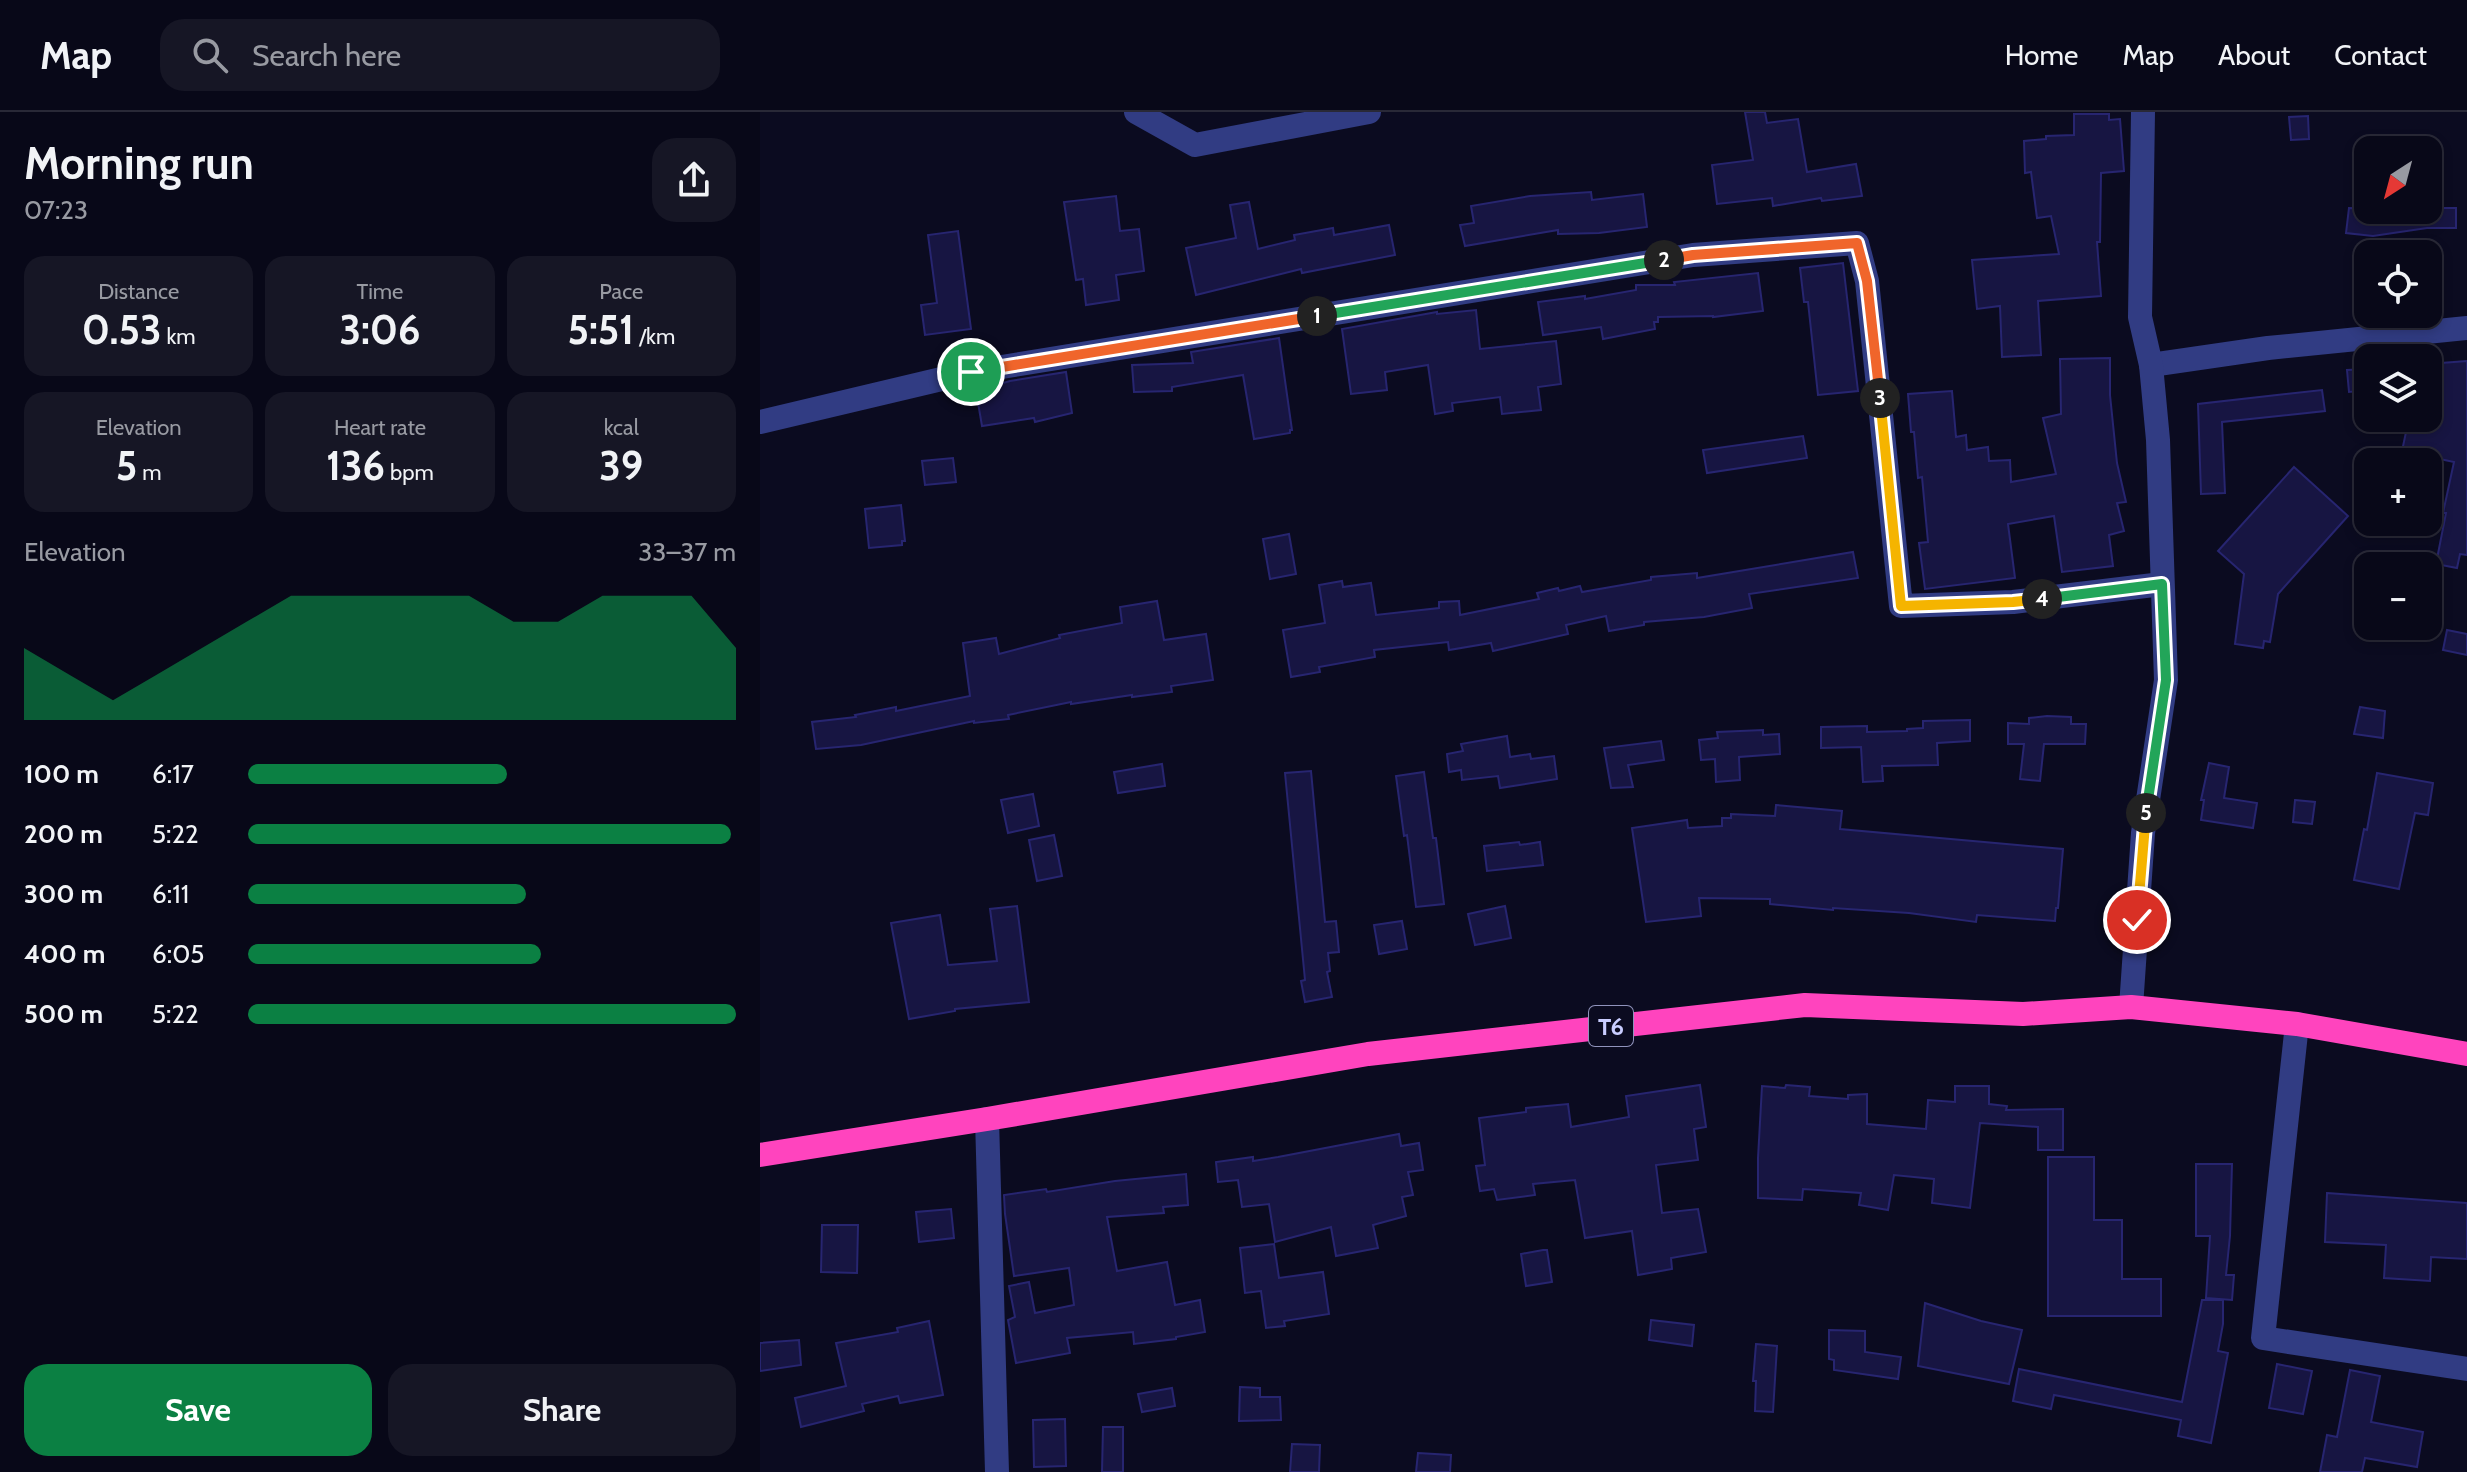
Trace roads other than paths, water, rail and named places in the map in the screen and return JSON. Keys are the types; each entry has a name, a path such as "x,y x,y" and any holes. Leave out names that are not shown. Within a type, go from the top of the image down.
{"highway":[{"name":"T6","path":"760,1155 1368,1054 1805,1005 2023,1014 2131,1007 2297,1024 2467,1054"}],"street":[{"path":"1136,112 1195,145 1369,112"},
{"path":"2131,1007 2143,833 2166,680 2158,440 2151,365 2140,317 2143,112"},
{"path":"760,422 971,372 1693,255 1857,243 1867,281 1901,606 2013,602 2162,584"},
{"path":"2151,365 2268,348 2467,328"},
{"path":"2297,1024 2263,1338 2467,1369"},
{"path":"987,1119 997,1472"}]}
